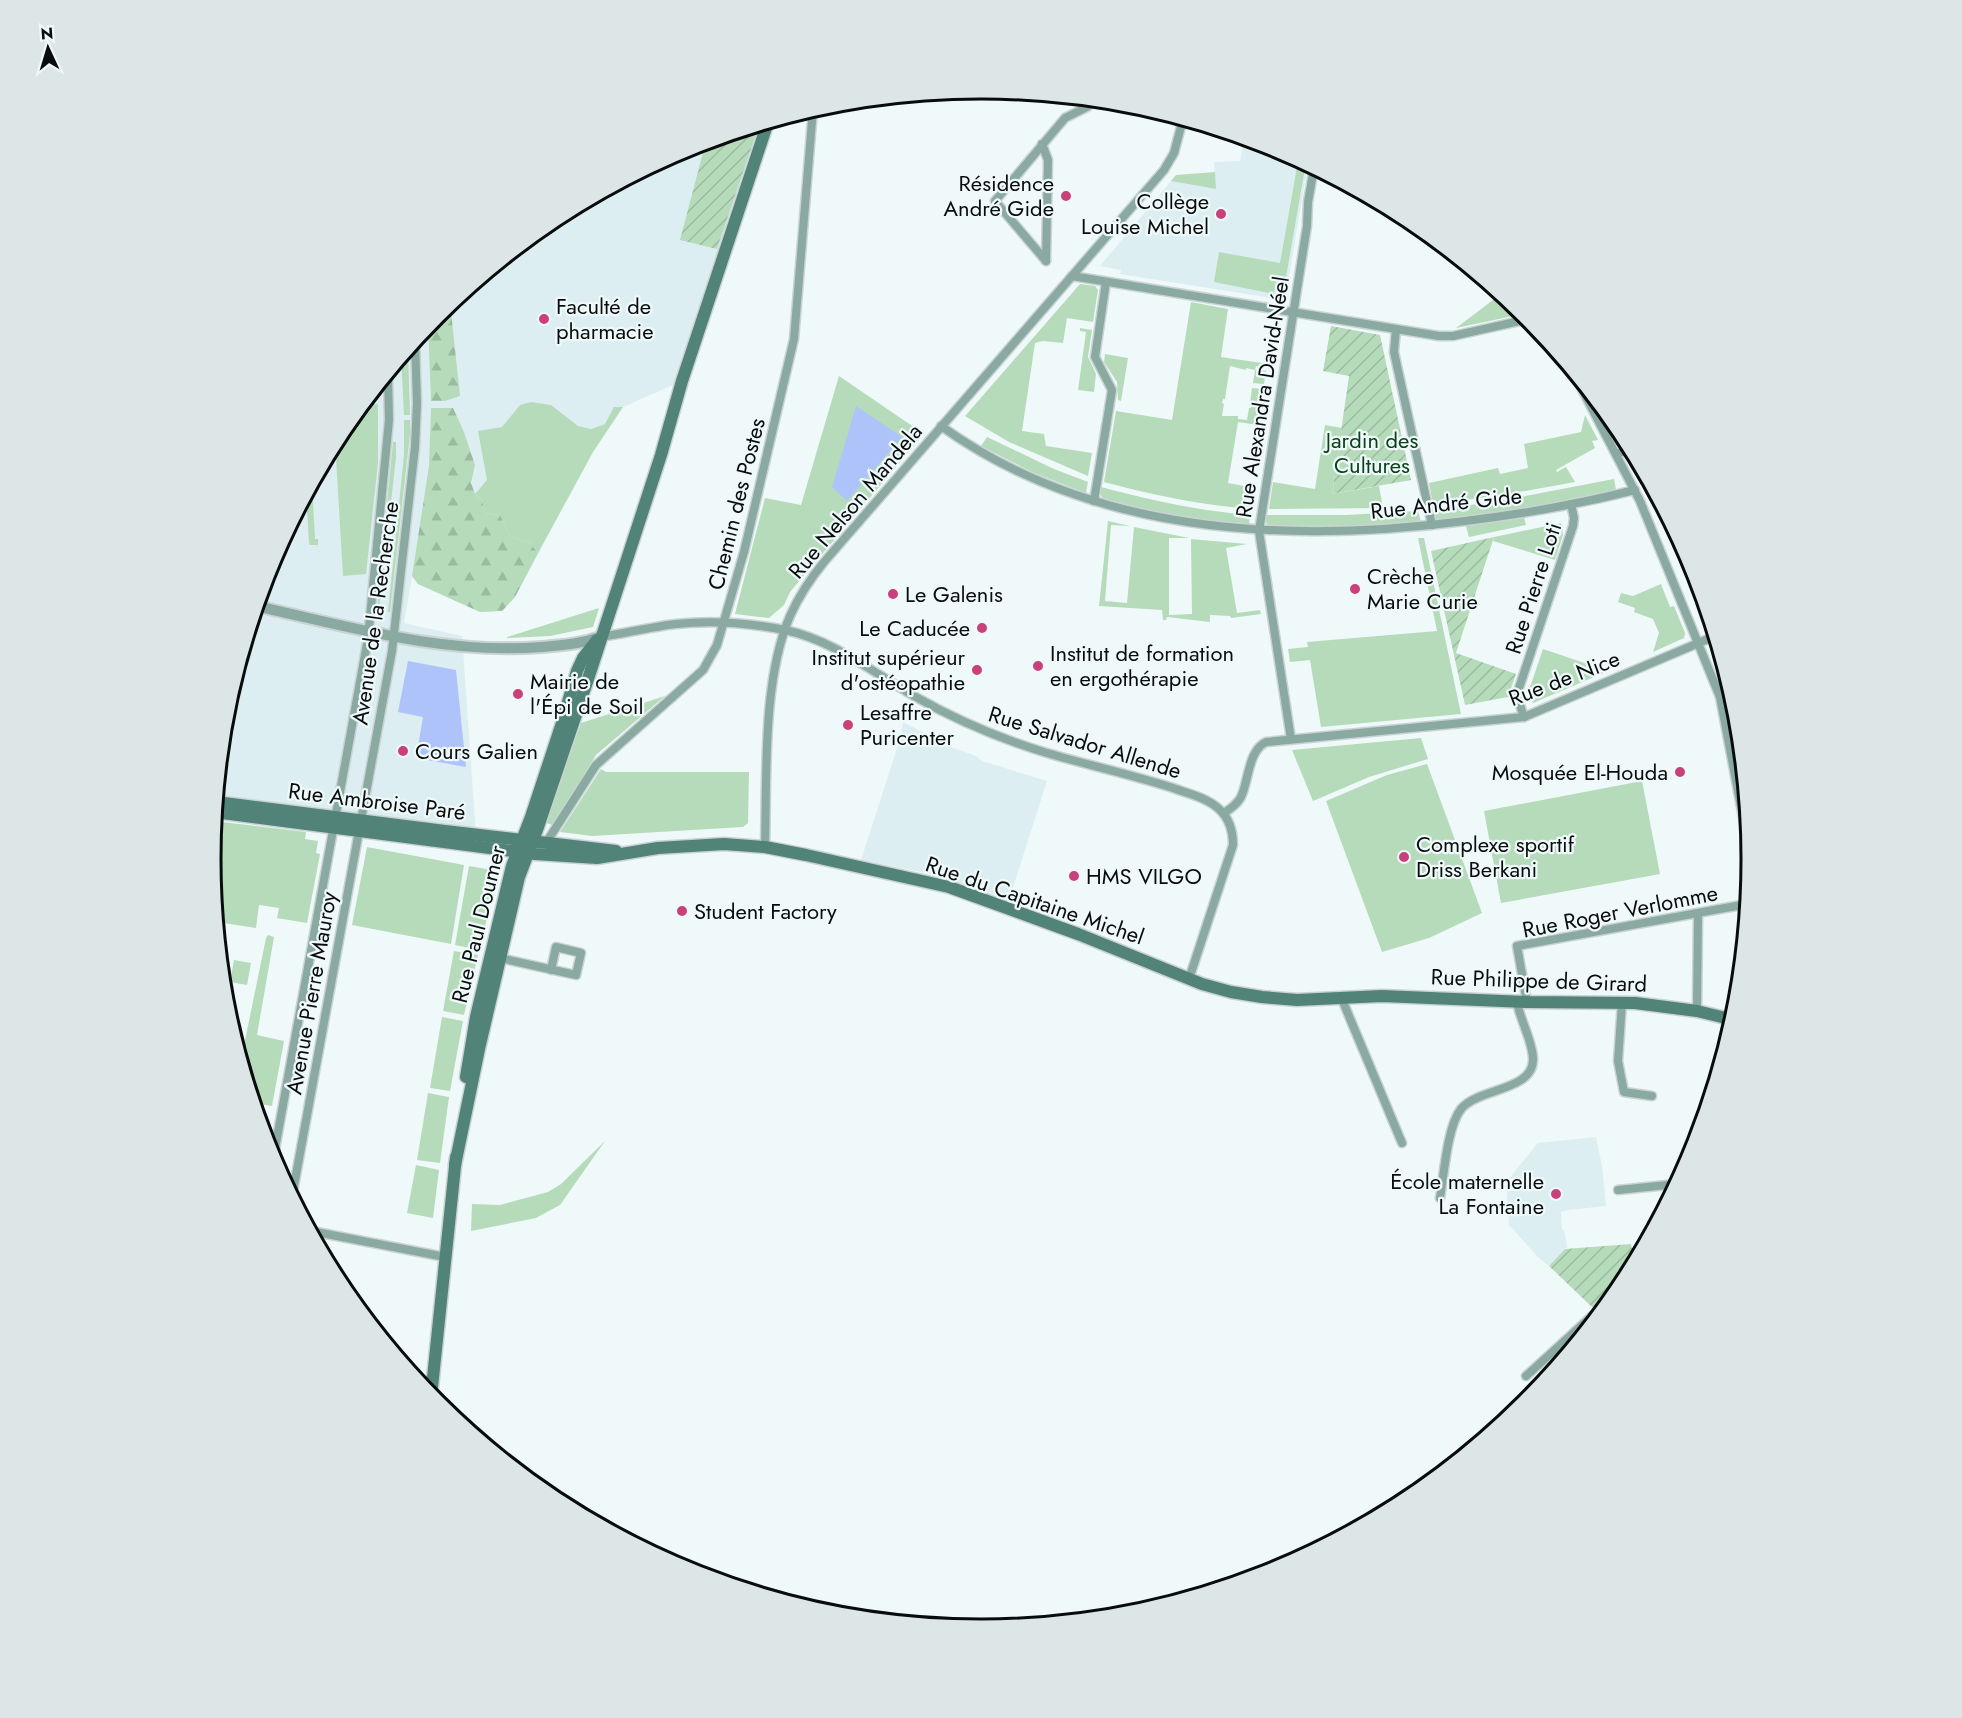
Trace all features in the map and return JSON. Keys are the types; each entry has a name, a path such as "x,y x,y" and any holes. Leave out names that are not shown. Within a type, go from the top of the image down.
{"main road":[{"name":"Rue Paul Doumer","path":"455,1165 531,817 566,711 576,671 586,653 600,637 765,131"},
{"name":"Rue Ambroise Paré","path":"224,803 361,826 525,847"},
{"name":"Rue Ambroise Paré","path":"223,813 334,822"},
{"name":"Rue du Capitaine Michel","path":"525,847 546,843 609,850 641,850"},
{"name":"Rue du Capitaine Michel","path":"525,847 597,858 641,850 704,844 765,847 949,887 1078,934 1215,988 1262,998 1297,1000 1341,997"},
{"name":"Rue Paul Doumer","path":"432,1384 459,1119 474,1026 510,872 525,847"},
{"name":"Rue Philippe de Girard","path":"1341,997 1395,996 1522,1002 1622,1003 1697,1011 1724,1017"}],"street":[{"path":"1042,144 1048,160 1046,261 995,201 1042,144 1065,118 1087,107"},
{"name":"Chemin des Postes","path":"546,843 596,765 703,670 717,645 744,552 795,333 812,119"},
{"path":"1072,276 1168,164 1174,153 1181,126"},
{"name":"Rue Alexandra David-Néel","path":"1291,739 1259,531 1307,226 1313,175"},
{"path":"1072,276 1448,337 1518,322"},
{"name":"Rue Nelson Mandela","path":"765,847 771,693 784,630 796,604 813,576 1072,276"},
{"path":"1094,501 1112,390 1097,365 1095,357 1106,282"},
{"path":"1396,329 1394,352 1432,525"},
{"name":"Avenue de la Recherche","path":"361,826 394,636 414,462 417,398 415,352"},
{"name":"Avenue de la Recherche","path":"334,822 369,631 388,384"},
{"path":"1590,405 1635,490 1720,697 1729,730"},
{"name":"Rue André Gide","path":"941,426 1012,468 1094,501 1173,521 1219,528 1259,531 1356,531 1432,525 1524,514 1635,490"},
{"path":"1616,454 1622,452"},
{"name":"Rue Pierre Loti","path":"1524,717 1518,695 1519,687 1573,526 1571,504"},
{"path":"264,608 394,636 462,647 494,649 574,644 600,637"},
{"name":"Rue Salvador Allende","path":"600,637 677,624 724,622 784,630 809,638 844,654 929,705 984,730 1027,747 1188,793 1213,804 1224,813"},
{"name":"Rue de Nice","path":"1224,813 1236,805 1241,798 1255,753 1259,746 1266,742 1524,717 1708,639"},
{"path":"1189,979 1233,845 1232,828 1224,813"},
{"name":"Avenue Pierre Mauroy","path":"276,1143 334,822"},
{"name":"Avenue Pierre Mauroy","path":"294,1184 361,826"},
{"name":"Rue Roger Verlomme","path":"1522,1002 1517,946 1739,906"},
{"path":"1697,1011 1698,914"},
{"path":"500,958 551,969"},
{"path":"1341,997 1402,1143"},
{"path":"1440,1198 1452,1127 1459,1111 1472,1099 1525,1078 1532,1066 1533,1059 1522,1002"},
{"path":"1622,1003 1618,1061 1624,1092 1652,1096"},
{"path":"1618,1190 1667,1185"},
{"path":"320,1234 445,1257"},
{"path":"1526,1376 1579,1327"}],"shaded area":[{"path":"765,131 682,381 623,407 593,452 515,597 502,611 480,612 418,584 412,577 404,623 462,636 476,835 224,803 236,711 247,662 261,615 279,568 299,523 323,479 378,396 444,322 480,288 518,256 601,201 645,177 690,157"},
{"name":"Collège Louise Michel","path":"1243,146 1307,172 1285,300 1120,274 1121,270 1100,266 1171,181 1216,189 1214,162 1240,161"},
{"path":"903,722 951,747 976,756 982,761 1047,781 1009,900 936,875 861,860 901,736"},
{"name":"École maternelle La Fontaine","path":"1596,1137 1606,1206 1561,1212 1562,1229 1565,1233 1567,1247 1549,1266 1509,1225 1506,1182 1538,1143"}],"green space":[{"path":"756,133 717,249 680,240 703,152"},
{"path":"1297,168 1304,171 1285,283 1276,282 1274,294 1214,282 1219,252 1280,263"},
{"path":"1215,172 1216,189 1171,181 1176,175"},
{"path":"1080,284 1095,286 1098,290 1093,322 1067,318 1063,343 1043,341 1035,343 1022,431 1044,434 1046,446 1092,453 1088,476 1009,442 965,416"},
{"path":"1494,299 1512,316 1456,328"},
{"path":"1191,302 1228,309 1221,357 1262,363 1262,367 1256,366 1255,370 1230,366 1225,399 1222,403 1224,404 1222,416 1238,416 1238,419 1247,420 1252,403 1250,403 1252,388 1263,389 1258,425 1238,422 1228,483 1255,488 1252,509 1177,499 1104,482 1116,411 1172,420"},
{"path":"451,315 460,396 445,401 431,401 429,338"},
{"name":"Jardin des Cultures","path":"1331,326 1380,335 1411,480 1332,494 1349,376 1323,371"},
{"path":"1080,328 1092,330 1088,357 1096,374 1094,392 1078,390 1086,332 1080,331"},
{"path":"1105,354 1128,358 1121,401 1118,400 1117,382 1104,362"},
{"path":"408,360 410,415 404,415 402,368"},
{"path":"1255,370 1266,371 1264,384 1253,383"},
{"path":"839,376 924,434 790,592 784,605 769,618 735,614 765,498 801,505"},
{"path":"531,402 551,405 578,426 591,429 605,424 614,407 623,407 593,452 538,553 530,543 511,537 500,515 485,513 482,500 475,494 487,480 478,431 502,427 520,405"},
{"path":"372,404 378,404 378,463 366,574 343,576 336,458"},
{"path":"431,408 453,408 475,465 471,483 475,494 482,500 485,513 500,515 511,537 530,543 538,553 515,597 502,611 480,612 418,584 412,576 429,466"},
{"path":"1585,415 1598,440 1592,441 1595,448 1556,470 1557,472 1566,467 1575,482 1497,496 1433,504 1429,483 1498,468 1500,474 1528,468 1524,444 1581,432"},
{"path":"404,420 410,420 410,434 390,612 388,612 404,455"},
{"path":"1325,425 1342,428 1332,494 1379,486 1383,508 1269,509 1273,482 1315,489"},
{"path":"987,437 1054,469 1088,482 1086,493 1032,472 981,446"},
{"path":"393,442 396,442 396,457 379,609 377,609"},
{"path":"1614,479 1616,490 1500,514 1440,521 1435,518 1432,510 1500,501"},
{"path":"1101,487 1212,511 1250,515 1249,526 1176,516 1104,500 1099,492"},
{"path":"313,498 315,539 318,539 318,545 310,545 307,509"},
{"path":"1418,511 1421,522 1358,526 1272,527 1267,524 1265,517 1265,515 1346,515"},
{"path":"1524,517 1526,525 1469,537 1466,526"},
{"path":"1108,521 1130,526 1111,525 1105,601 1127,603 1134,527 1189,538 1169,538 1169,615 1192,614 1191,539 1247,544 1226,548 1237,613 1260,610 1261,614 1231,618 1230,616 1210,615 1210,622 1167,617 1163,620 1162,610 1099,606"},
{"path":"1561,523 1563,535 1555,560 1493,541 1494,537"},
{"path":"1494,537 1456,653 1516,674 1508,697 1465,705 1431,551"},
{"path":"1418,538 1424,538 1461,714 1321,727 1310,660 1290,662 1288,649 1308,647 1307,642 1437,631"},
{"path":"1661,584 1670,607 1674,606 1685,633 1684,638 1653,652 1659,633 1653,619 1634,612 1635,608 1618,602 1621,593 1633,596"},
{"path":"599,608 593,627 550,636 507,638 507,637"},
{"path":"1543,649 1608,671 1533,703 1528,693"},
{"path":"665,696 596,755 553,825 546,823 581,723"},
{"path":"1421,738 1428,759 1369,777 1313,801 1292,750"},
{"name":"Complexe sportif Driss Berkani","path":"1427,764 1482,913 1429,938 1382,952 1326,801 1387,775"},
{"path":"601,769 606,772 749,772 748,823 743,827 592,836 560,832"},
{"name":"Complexe sportif Driss Berkani","path":"1642,781 1660,874 1501,903 1484,811"},
{"path":"222,822 306,832 305,839 318,841 316,853 320,854 307,923 277,918 279,908 259,905 256,928 224,923 221,859"},
{"path":"367,847 464,865 451,944 352,925"},
{"path":"469,866 497,871 480,950 455,945"},
{"path":"268,935 274,937 257,1035 284,1041 272,1106 261,1104 244,1044"},
{"path":"454,951 478,955 464,1015 443,1011"},
{"path":"234,960 251,963 247,985 232,982"},
{"path":"442,1017 463,1021 450,1091 430,1088"},
{"path":"428,1093 449,1097 440,1163 417,1160"},
{"path":"605,1141 560,1205 536,1218 471,1231 472,1204 500,1205 548,1192 561,1184"},
{"path":"416,1165 439,1170 433,1218 407,1213"},
{"path":"1631,1244 1632,1250 1613,1281 1595,1307 1592,1307 1549,1266 1565,1249"}],"water":[{"path":"856,406 902,437 847,501 832,487"},
{"path":"408,661 456,670 466,767 416,758 423,717 398,712"}],"place":[{"name":"Résidence André Gide","path":"1066,196"},
{"name":"Collège Louise Michel","path":"1221,214"},
{"name":"Faculté de pharmacie","path":"544,319"},
{"name":"Crèche Marie Curie","path":"1355,589"},
{"name":"Le Galenis","path":"893,594"},
{"name":"Le Caducée","path":"982,628"},
{"name":"Institut de formation en ergothérapie","path":"1038,666"},
{"name":"Institut supérieur d'ostéopathie","path":"977,670"},
{"name":"Mairie de l'Épi de Soil","path":"518,694"},
{"name":"Lesaffre Puricenter","path":"848,725"},
{"name":"Cours Galien","path":"403,751"},
{"name":"Mosquée El-Houda","path":"1680,772"},
{"name":"Complexe sportif Driss Berkani","path":"1404,857"},
{"name":"HMS VILGO","path":"1074,876"},
{"name":"Student Factory","path":"682,911"},
{"name":"École maternelle La Fontaine","path":"1556,1194"}]}
